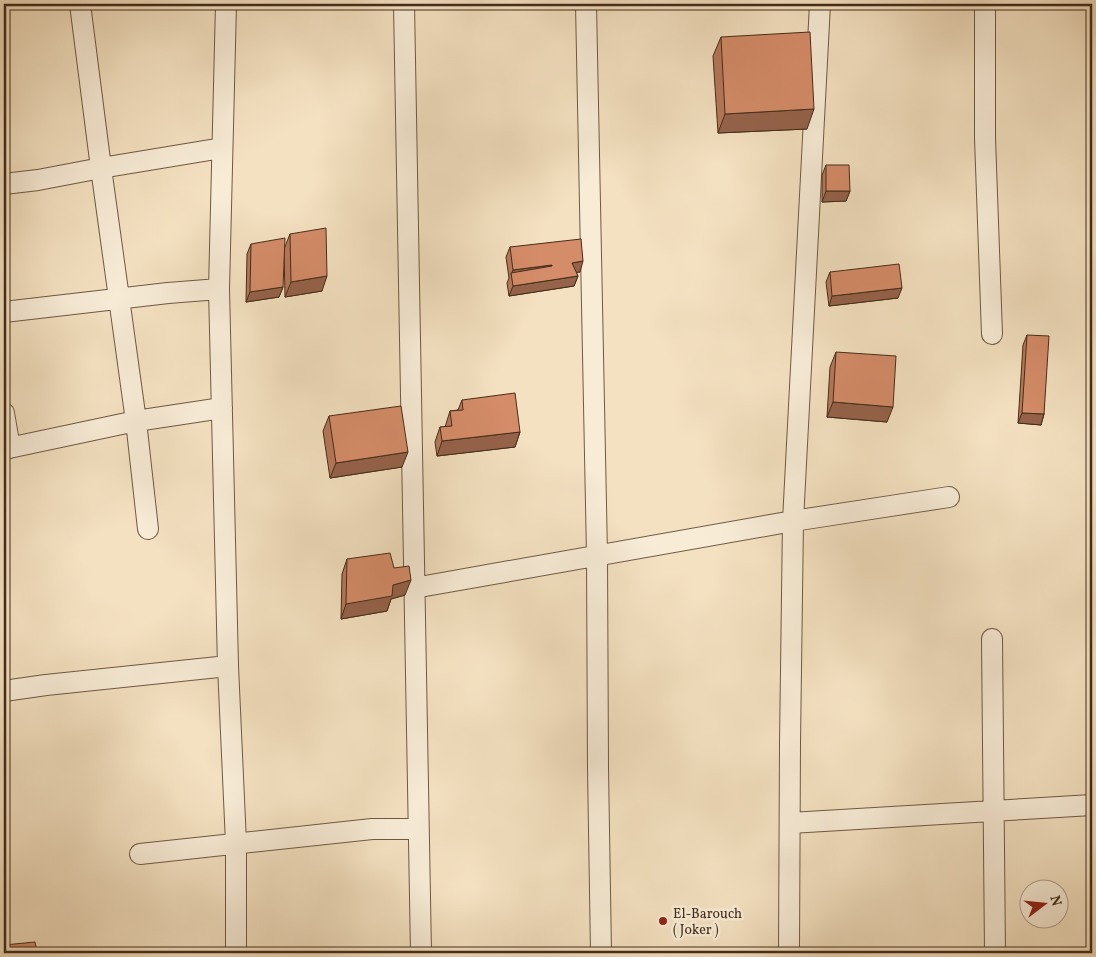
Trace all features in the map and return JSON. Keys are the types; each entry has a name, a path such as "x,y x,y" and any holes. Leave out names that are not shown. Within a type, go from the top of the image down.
{"street":[{"path":"80,4 100,168 136,420 148,529"},
{"path":"226,4 219,289 228,666 236,843 236,953"},
{"path":"404,4 421,953"},
{"path":"586,4 597,555 601,953"},
{"path":"789,953 794,522 820,4"},
{"path":"985,4 985,138 992,334"},
{"path":"4,184 38,180 222,148"},
{"path":"4,312 219,289"},
{"path":"4,413 7,448 136,420 222,408"},
{"path":"414,588 597,555 949,497"},
{"path":"992,639 995,953"},
{"path":"4,691 228,666"},
{"path":"790,823 1092,805"},
{"path":"140,854 372,829 418,829"}],"building":[{"path":"810,32 814,109 725,114 721,37"},
{"path":"826,165 849,165 850,191 826,191"},
{"path":"326,228 327,276 291,282 290,234"},
{"path":"285,238 283,287 250,292 251,244"},
{"path":"581,239 583,261 572,263 578,276 513,286 511,273 552,265 513,270 510,247"},
{"path":"899,264 902,288 832,296 830,272"},
{"path":"1027,335 1049,336 1044,414 1022,413"},
{"path":"836,352 896,356 893,407 833,402"},
{"path":"515,393 520,432 442,441 440,427 452,426 450,411 463,410 462,400"},
{"path":"401,406 408,452 336,463 329,416"},
{"path":"390,553 394,568 409,566 411,580 393,585 392,596 346,604 347,559"},
{"path":"35,942 37,953 4,953 4,945"}],"place":[{"name":"El-Barouch ( Joker )","path":"663,921"}]}
